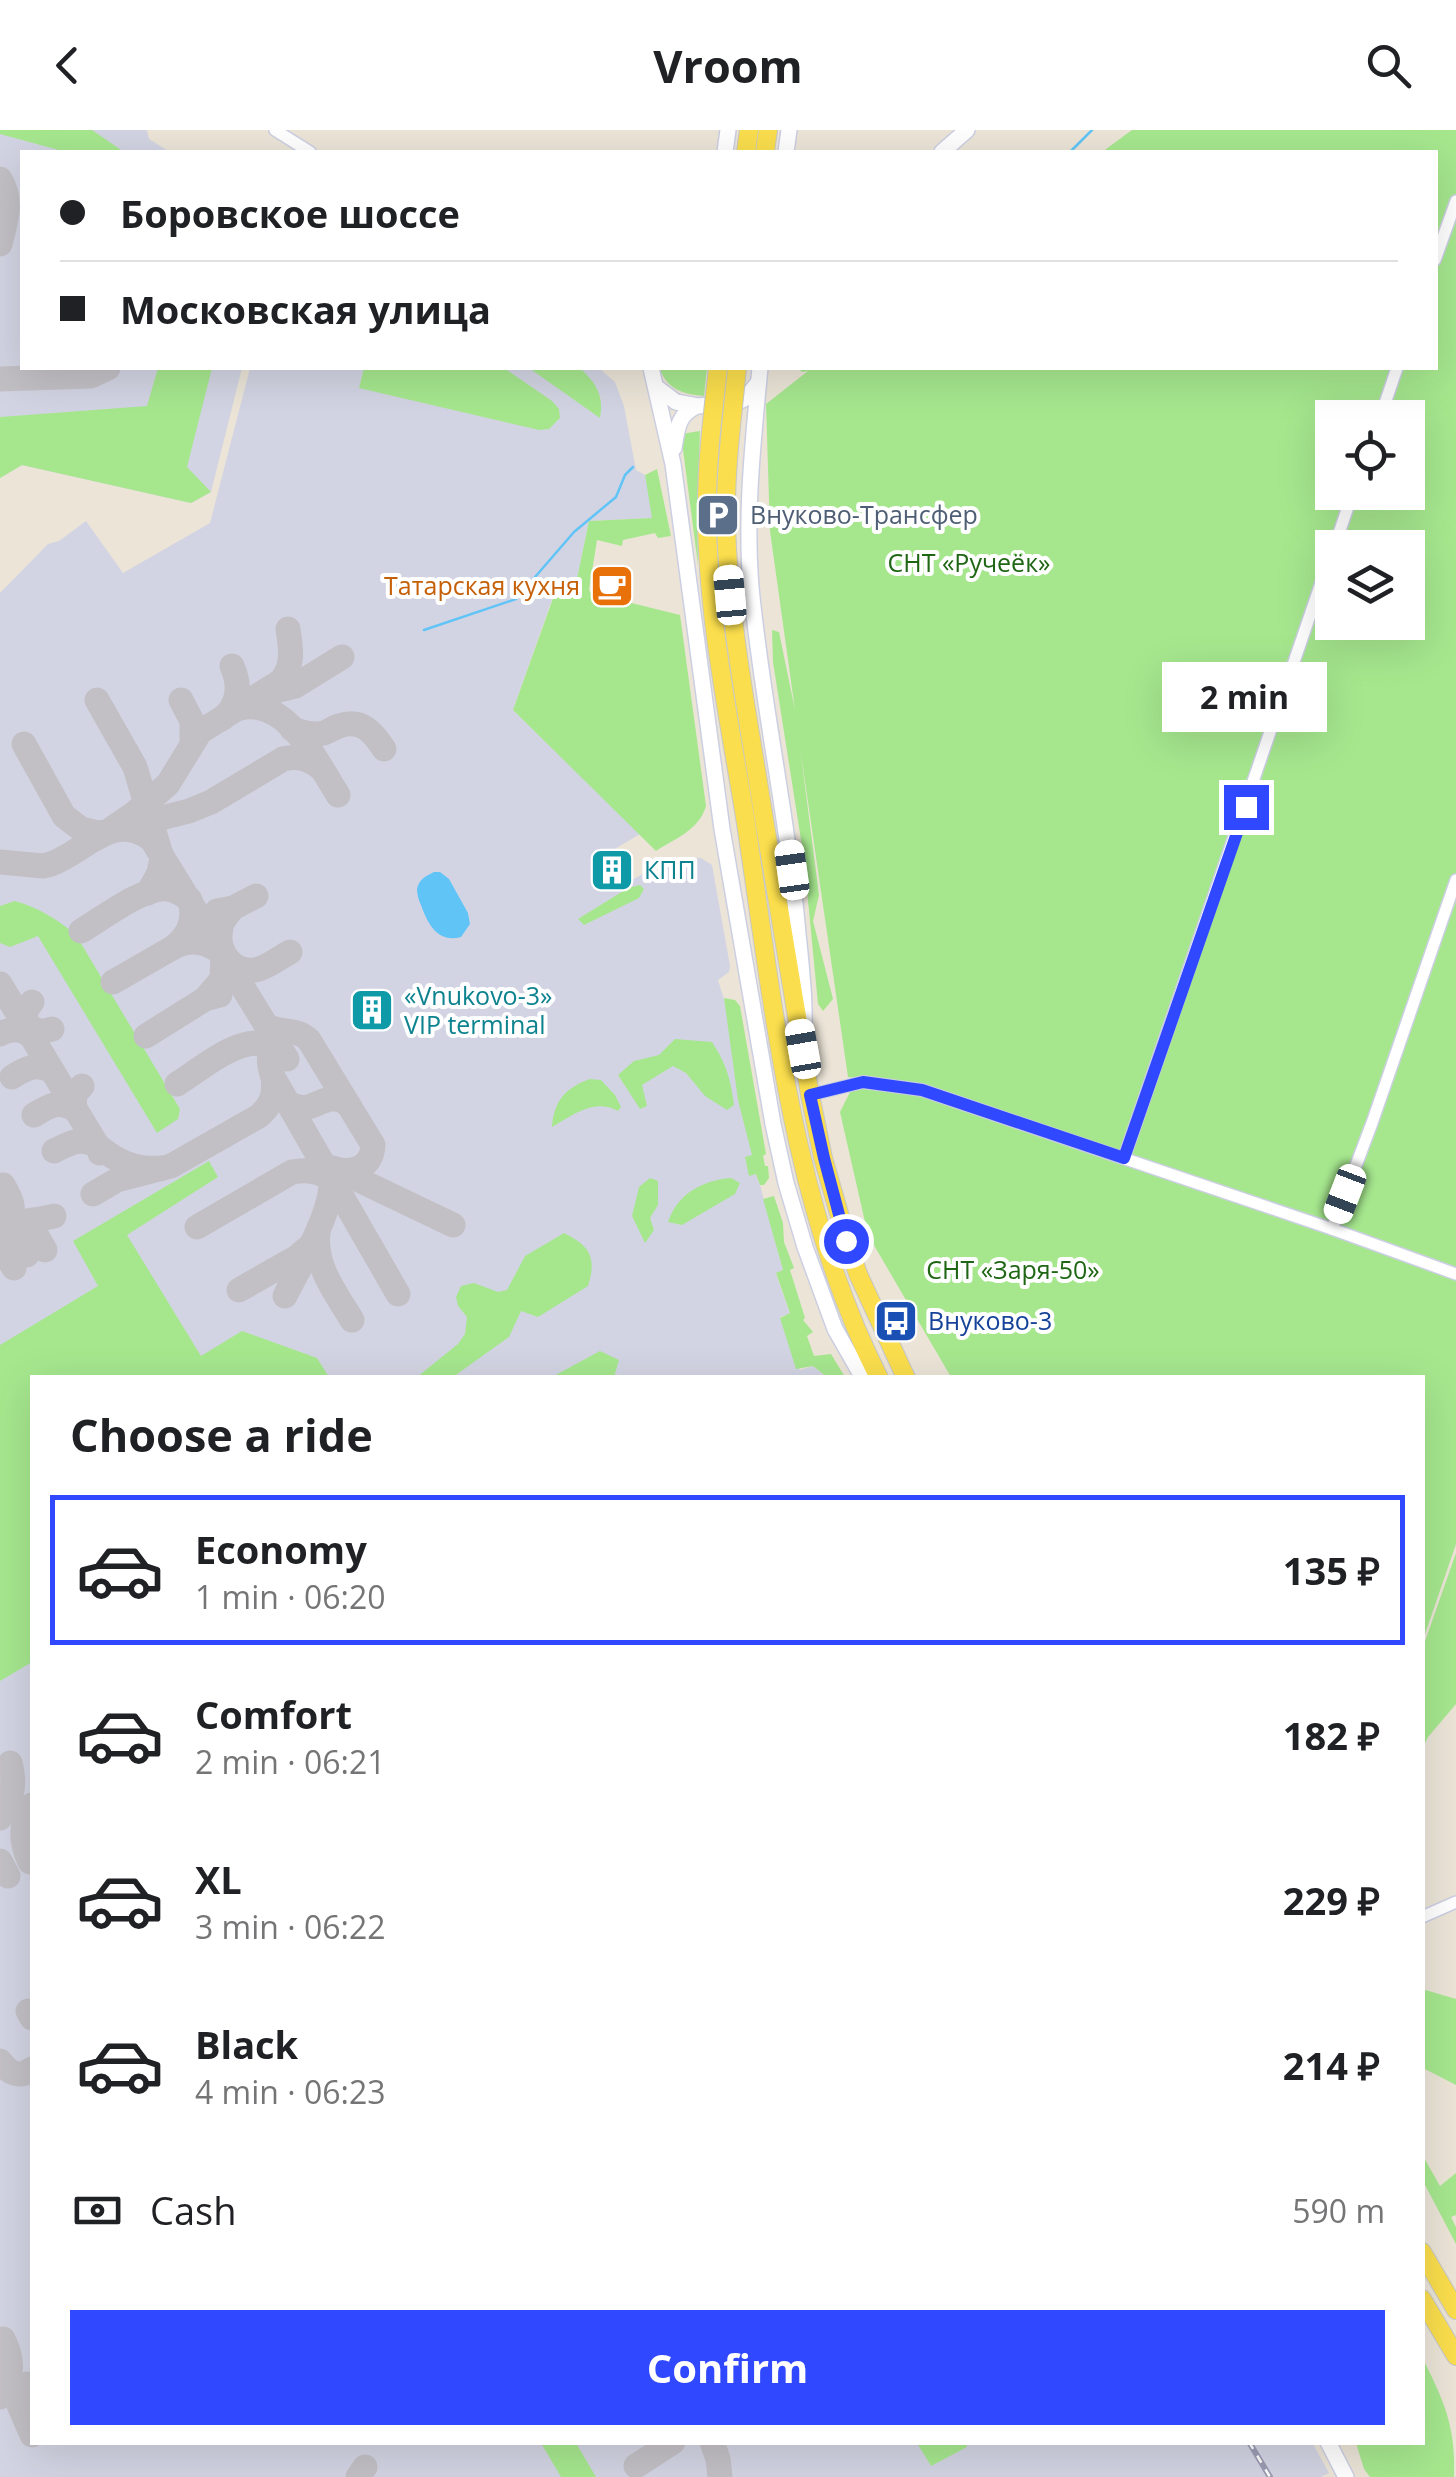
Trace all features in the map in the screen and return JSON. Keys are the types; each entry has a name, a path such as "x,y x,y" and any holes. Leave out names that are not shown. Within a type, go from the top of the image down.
{"main road":[{"path":"944,150 967,130"},
{"path":"652,370 673,462 722,829 773,1124 805,1246 832,1321 861,1375"},
{"path":"718,370 708,477 709,566 718,659 824,1158 846,1241 874,1313 905,1375"},
{"path":"737,370 726,478 728,569 790,1096 810,1192 843,1297 878,1375"},
{"path":"656,387 672,400 697,406 738,402 746,398 759,374"},
{"path":"759,374 751,460 751,582 795,898 804,1000 803,1049"},
{"path":"673,462 678,424 685,412 697,406"},
{"path":"1425,2257 1456,2310"},
{"path":"1425,2304 1456,2356"},
{"path":"1330,2445 1346,2477"}],"street":[{"path":"275,130 307,150"},
{"path":"1438,252 1456,201"},
{"path":"1386,400 1396,370"},
{"path":"1124,1158 1315,601"},
{"path":"1332,1229 1456,880"},
{"path":"810,1095 863,1082 922,1090 1456,1274"},
{"path":"1425,1916 1456,1902"}],"shaded area":[{"path":"0,130 147,130 149,139 167,150 20,150 20,370 242,370 211,492 191,503 22,465 0,478"},
{"path":"249,370 601,370 615,382 624,406 636,470 645,475 653,518 589,521 574,594 555,591 513,710 640,834 608,853 628,882 684,857 701,858 712,865 730,966 729,972 718,980 727,1009 753,1156 750,1175 756,1174 760,1185 783,1270 776,1274 790,1314 780,1317 800,1370 813,1366 824,1375 30,1375 30,2445 1314,2445 1329,2473 1321,2477 0,2477 0,593 48,544 59,541 86,521 123,573 210,523"}],"green space":[{"path":"0,130 92,130 121,150 59,150 0,134"},
{"path":"1132,130 1456,130 1456,1544 1425,1634 1425,1375 950,1375 868,1235 840,1112 857,1078 848,1077 800,747 819,895 813,921 833,999 823,1011 818,1004 804,859 773,662 772,630 779,632 795,710 770,531 766,404 808,371 800,370 1438,370 1438,150 1105,150"},
{"path":"157,370 211,370 187,467 211,492 191,503 22,465 0,478 0,417 147,406"},
{"path":"364,370 507,370 552,401 560,418 549,429 539,430 359,388"},
{"path":"532,370 582,370 598,390 600,418"},
{"path":"660,370 707,370 704,396 676,389"},
{"path":"700,431 697,512 698,565 681,434"},
{"path":"657,469 671,536 658,538 655,533 623,540 622,546 597,540 589,590 680,615 706,806 692,827 656,851 513,710 556,590 574,593 589,521 652,518 645,475"},
{"path":"640,885 644,889 639,898 584,925 578,919 628,888"},
{"path":"15,901 47,915 76,935 180,1109 178,1119 157,1133 38,936 10,947 0,943 0,906"},
{"path":"724,998 735,1000 740,1006 766,1154 763,1156 768,1166 769,1178 764,1185 760,1185 756,1174 749,1176 745,1157 752,1155 738,1100"},
{"path":"675,1039 712,1042 727,1072 734,1105 727,1110 705,1096 686,1073 673,1066 642,1085 647,1106 640,1109 618,1075 634,1061 659,1055"},
{"path":"590,1079 601,1080 615,1095 621,1107 618,1111 592,1107 552,1127 562,1097"},
{"path":"209,1161 218,1177 127,1235 201,1356 242,1331 317,1358 328,1375 30,1375 30,1663 0,1681 0,1345 98,1286 73,1241"},
{"path":"650,1178 658,1181 658,1205 650,1218 654,1230 645,1243 632,1216 639,1187"},
{"path":"731,1178 740,1183 735,1194 682,1225 668,1222 692,1190"},
{"path":"774,1196 783,1223 803,1320 813,1332 807,1336 814,1356 831,1354 844,1375 824,1375 813,1366 796,1369 780,1318 790,1313 776,1273 783,1270 763,1199"},
{"path":"564,1233 589,1254 592,1267 588,1286 538,1317 521,1311 509,1337 456,1375 419,1375 465,1334 467,1317 456,1297 461,1286 474,1283 498,1292 507,1290 525,1256"},
{"path":"600,1351 619,1360 615,1375 556,1375"},
{"path":"1456,1553 1456,1704 1425,1743 1425,1641"},
{"path":"1425,1990 1456,1999 1456,2085 1425,2069"},
{"path":"1425,2160 1440,2186 1456,2173 1456,2215 1451,2217 1456,2227 1456,2244 1425,2185"},
{"path":"1425,2363 1447,2415 1454,2477 1370,2477 1357,2445 1425,2445"},
{"path":"542,2445 577,2445 596,2477 561,2477"},
{"path":"918,2445 966,2445 967,2447 931,2466"}],"water":[{"path":"434,872 449,879 468,913 470,924 461,937 440,935 424,912 417,889 421,880"}],"waterway":[{"path":"1072,150 1092,130"},
{"path":"424,630 516,599 574,532 616,497 625,475 633,467"}],"taxiway":[{"path":"0,179 7,203 0,244"},
{"path":"0,379 91,376 104,370"},
{"path":"24,744 64,816 81,829 107,832 168,784 200,732 281,681 290,663 288,629"},
{"path":"271,692 295,686 342,657"},
{"path":"223,718 237,694 232,666"},
{"path":"97,700 135,767 162,858 148,893"},
{"path":"181,700 192,721 192,744"},
{"path":"240,708 257,707 286,722 310,750 338,795"},
{"path":"292,729 320,734 347,724 360,725 384,749"},
{"path":"126,827 211,802 283,759 304,759 322,769"},
{"path":"0,862 51,864 100,836 125,829 152,840 287,1059 275,1048 247,1044 217,1057 177,1084"},
{"path":"81,931 147,892 171,890 190,900 192,914 190,926 174,947"},
{"path":"217,911 256,896"},
{"path":"233,908 223,922 220,936 223,952 232,964 255,970 290,952"},
{"path":"113,982 174,947 200,943 223,954 222,979 205,999"},
{"path":"0,984 97,1145 127,1164 162,1168"},
{"path":"146,1036 205,999 220,995"},
{"path":"32,1002 26,1010 25,1025 41,1032 52,1029"},
{"path":"266,1026 309,1040 373,1145 369,1159 360,1167 333,1168"},
{"path":"0,1034 17,1030 32,1037"},
{"path":"268,1031 273,1077 398,1294"},
{"path":"12,1077 32,1067 53,1072"},
{"path":"93,1194 117,1180 171,1166 259,1116 272,1099 273,1077"},
{"path":"34,1115 53,1105 74,1109 75,1094 82,1086"},
{"path":"288,1103 305,1108 331,1099 348,1104"},
{"path":"54,1151 85,1141 97,1145 100,1153"},
{"path":"338,1170 453,1225"},
{"path":"197,1227 292,1172 312,1171 331,1179 321,1223 285,1296"},
{"path":"0,1227 6,1226 12,1210 3,1185"},
{"path":"0,1229 54,1216"},
{"path":"20,1222 34,1231 45,1250"},
{"path":"318,1232 323,1267 352,1320"},
{"path":"0,1238 16,1244 27,1255"},
{"path":"0,1247 14,1268"},
{"path":"239,1290 306,1249"},
{"path":"0,1818 12,1792 10,1763"},
{"path":"30,1809 23,1833 30,1862"},
{"path":"0,1861 8,1876"},
{"path":"28,2011 30,2014"},
{"path":"0,2061 14,2073 30,2070"},
{"path":"0,2397 10,2368 3,2339"},
{"path":"27,2384 19,2405 30,2430"},
{"path":"636,2466 668,2445"},
{"path":"713,2445 720,2477"},
{"path":"358,2477 365,2467"}],"railway":[{"path":"1251,2445 1270,2477"}],"place":[{"name":"Внуково-Трансфер","path":"718,515"},
{"name":"Татарская кухня","path":"612,586"},
{"name":"КПП","path":"612,870"},
{"name":"«Vnukovo-3» VIP terminal","path":"372,1010"},
{"name":"Внуково-3","path":"896,1321"}],"route":[{"path":"846,1241 810,1095 863,1082 922,1090 1124,1158 1246,807"}],"park label":[{"name":"СНТ «Ручеёк»","path":"969,563"},
{"name":"СНТ «Заря-50»","path":"1013,1270"}]}
